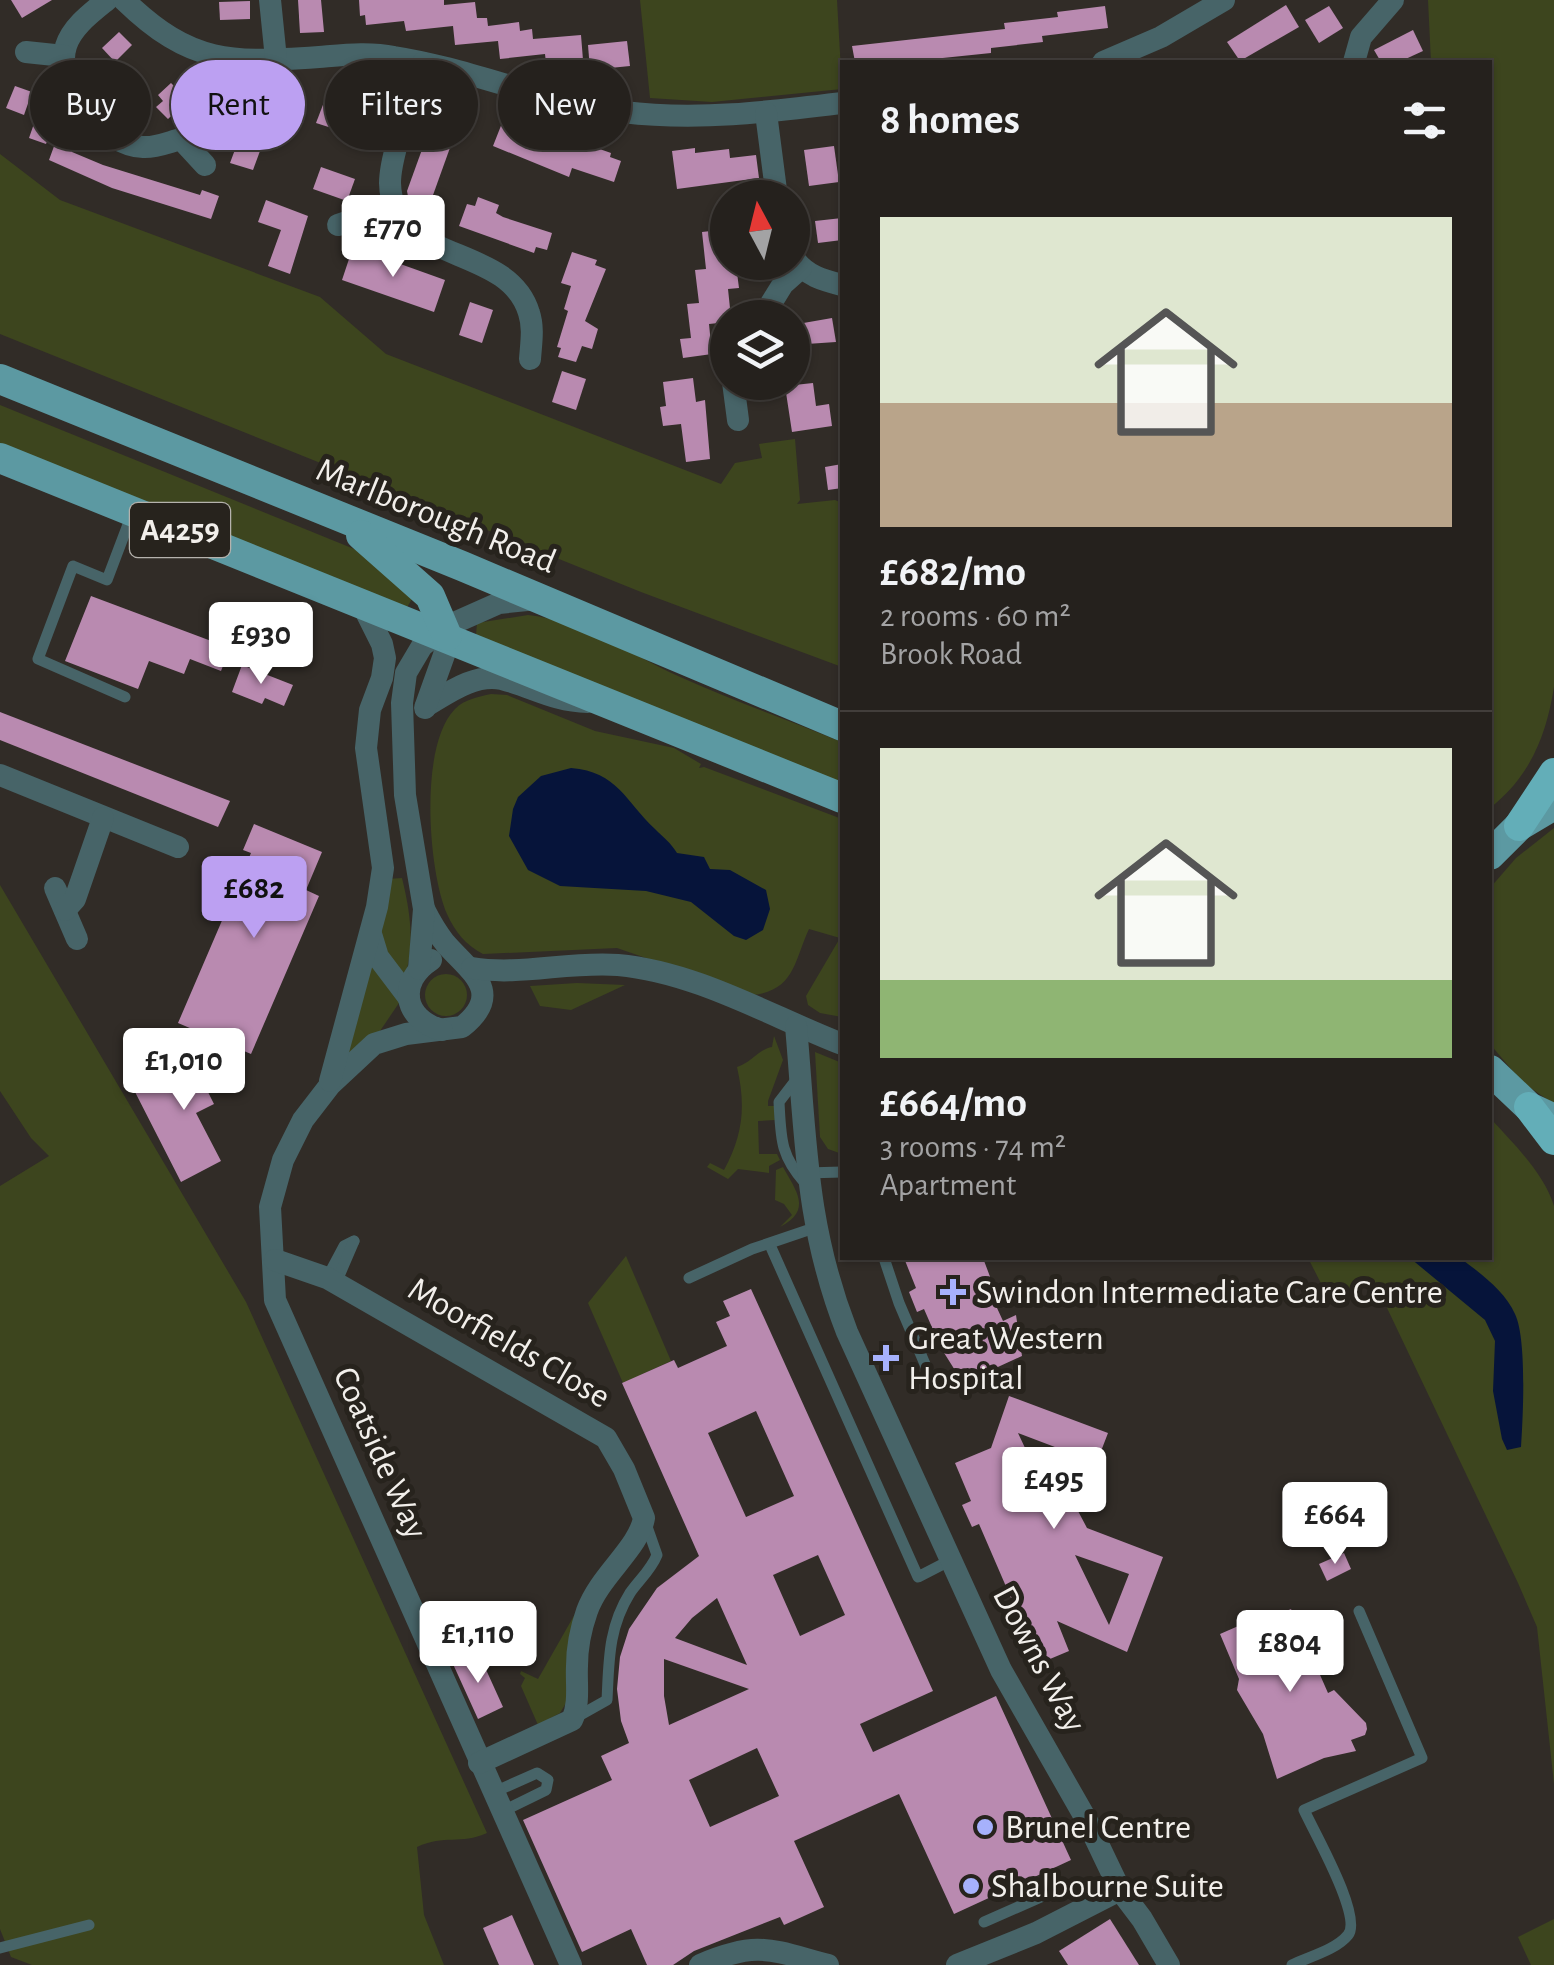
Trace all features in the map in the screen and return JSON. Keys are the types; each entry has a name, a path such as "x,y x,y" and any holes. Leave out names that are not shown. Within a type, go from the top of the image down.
{"highway":[{"path":"1518,826 1554,774"},
{"path":"1542,1112 1554,1140"}],"main road":[{"name":"Marlborough Road","path":"0,379 542,598 840,725"},
{"name":"A4259","path":"0,458 133,511 225,554 443,632 840,797"},
{"path":"340,517 430,596 443,632"},
{"path":"1492,853 1518,826 1554,805"},
{"path":"1492,1072 1542,1112"}],"street":[{"path":"106,0 74,31 64,56 63,70 74,96 83,110 106,130 140,148 181,139 204,166"},
{"path":"124,0 151,26 188,49 242,59 361,54 407,60"},
{"path":"270,0 276,59"},
{"path":"1109,60 1148,44 1224,0"},
{"path":"1355,60 1361,36 1393,0"},
{"path":"26,52 64,56"},
{"path":"478,77 622,112 710,116 840,102"},
{"path":"766,113 775,180"},
{"path":"398,150 391,174 399,218 426,242 480,264 514,286 524,298 532,325 530,359"},
{"path":"338,225 394,206"},
{"path":"810,272 840,284"},
{"path":"735,400 738,420"},
{"path":"409,1000 410,984 418,969 424,910 406,815 402,695 406,673 422,646 443,632 499,603 542,598"},
{"path":"330,1085 370,934 384,860 366,768 366,735 385,658 382,644 348,601"},
{"path":"404,740 426,706 444,655 443,632"},
{"path":"426,706 468,683 496,679 563,701 606,702"},
{"path":"0,775 178,847"},
{"path":"65,910 75,899 103,818"},
{"path":"55,888 77,938"},
{"path":"424,910 442,940 480,982 481,1003"},
{"path":"370,934 378,956 421,1021 442,1030"},
{"path":"418,969 437,958 495,972 586,965 650,970 688,981 840,1043"},
{"path":"384,1038 462,1026 472,1019 481,1003 532,970"},
{"name":"Coatside Way","path":"409,1000 384,1038 362,1053 330,1085 296,1132 270,1206 274,1294 280,1315 571,1965"},
{"name":"Downs Way","path":"796,1026 807,1180 814,1228 832,1295 1001,1670 1086,1819 1120,1890 1169,1965"},
{"name":"Moorfields Close","path":"275,1260 332,1280 606,1438 644,1518"},
{"path":"479,1764 572,1720 577,1702 578,1648 587,1610 604,1577 638,1538 644,1518"},
{"path":"957,1965 1021,1939 1120,1890"},
{"path":"700,1965 730,1952 765,1948 828,1965"}],"lane":[{"path":"125,697 38,659 73,566 107,580 133,511"},
{"path":"807,1180 840,1172"},
{"path":"689,1278 752,1249 814,1228"},
{"path":"332,1280 344,1246 354,1241"},
{"path":"770,1245 918,1577 949,1561"},
{"path":"885,1260 933,1382"},
{"path":"572,1720 606,1700 608,1652 615,1623 657,1555 644,1518"},
{"path":"1292,1965 1338,1943 1353,1924 1349,1906 1304,1810 1422,1758 1359,1610"},
{"path":"984,1922 1050,1893"},
{"path":"1008,1912 1021,1939"},
{"path":"0,1948 89,1925"}],"green space":[{"path":"640,0 837,0 840,89 712,102 650,98"},
{"path":"1428,0 1554,0 1554,687 1534,754 1516,783 1492,806 1492,60 1431,60"},
{"path":"0,154 60,200 320,297 386,354 721,484 735,463 762,458 759,444 795,439 800,500 797,504 840,502 840,666 641,592 0,334"},
{"path":"0,405 364,553 412,599 406,609 0,445"},
{"path":"528,615 569,624 698,685 840,741 840,784 476,635 477,623"},
{"path":"491,694 507,695 595,731 674,748 701,764 699,768 840,818 840,938 809,929 785,980 767,992 753,995 617,948 483,954 457,932 440,894 430,808 436,750 444,726 455,709"},
{"path":"1554,828 1554,1104 1522,1082 1492,1046 1492,886 1516,858"},
{"path":"402,878 410,927 405,976 380,947 388,879"},
{"path":"0,885 246,1302 487,1833 417,1847 424,1915 444,1965 32,1965 11,1957 0,1929 0,1186 49,1156 31,1138 0,1091"},
{"path":"840,938 840,1017 820,1013 808,1005 806,996"},
{"path":"369,963 401,1000 380,1031 349,1054 347,1043"},
{"path":"446,974 461,980 467,995 461,1010 446,1016 431,1010 425,995 431,980"},
{"path":"625,985 571,1010 540,1006 530,986"},
{"path":"774,1036 783,1060 768,1101 768,1106 774,1106 775,1120 758,1121 759,1154 777,1154 780,1160 769,1166 769,1173 738,1169 728,1179 707,1167 710,1163 724,1170 739,1132 742,1108 737,1067 772,1047"},
{"path":"815,1052 840,1062 840,1153 828,1149 820,1137"},
{"path":"1492,1120 1535,1170 1549,1194 1554,1206 1554,1784 1537,1627 1518,1583 1378,1289 1370,1283 1327,1295 1309,1260 1492,1260"},
{"path":"783,1167 799,1207 790,1221 780,1227 792,1215 775,1200 776,1170"},
{"path":"626,1256 671,1361 623,1383 588,1303"},
{"path":"588,1591 566,1703 560,1713 538,1725 521,1686 525,1678 521,1671 538,1679"},
{"path":"1554,1919 1554,1965 1531,1965 1518,1937"}],"water":[{"path":"571,768 600,775 610,782 677,853 704,857 710,869 730,870 766,890 770,909 763,930 746,940 734,936 691,902 646,891 560,886 528,870 509,836 518,797 541,776"},
{"path":"1412,1260 1462,1260 1511,1306 1519,1326 1523,1359 1521,1447 1507,1450 1502,1439 1493,1391 1495,1341 1485,1320"}],"building":[{"path":"11,0 52,0 22,18"},
{"path":"298,0 321,0 324,32 300,33"},
{"path":"359,0 444,0 444,5 475,2 477,18 487,18 488,26 519,22 520,31 532,29 533,39 581,35 583,60 546,60 545,54 500,59 498,41 455,45 453,26 406,31 404,21 366,25 365,15 360,16"},
{"path":"250,1 250,19 220,20 219,2"},
{"path":"1286,5 1299,27 1242,60 1227,42"},
{"path":"1105,6 1108,28 1042,36 1043,42 991,48 991,53 923,60 855,60 852,46 1005,29 1004,23 1058,17 1057,12"},
{"path":"1329,6 1343,28 1319,43 1305,20"},
{"path":"1413,30 1423,51 1403,60 1380,60 1374,50"},
{"path":"119,32 132,45 117,60 102,48"},
{"path":"627,41 629,60 589,60 588,45"},
{"path":"171,83 168,119 156,107 163,101 158,95"},
{"path":"15,86 30,91 24,115 6,108"},
{"path":"325,99 325,126 316,123"},
{"path":"834,146 839,182 810,186 804,150"},
{"path":"729,149 730,158 756,155 759,178 710,180 710,185 677,189 672,151"},
{"path":"53,150 73,150 103,165 200,195 202,190 219,196 211,219 112,188 49,160"},
{"path":"235,150 260,150 253,170 230,163"},
{"path":"422,150 449,150 428,209 409,202 407,191"},
{"path":"503,150 602,150 621,161 614,182 572,168 569,177"},
{"path":"321,167 355,179 347,201 313,189"},
{"path":"478,197 499,205 496,213 503,217 552,233 547,250 536,247 534,253 459,226 467,204 475,206"},
{"path":"266,200 308,216 290,274 268,266 281,230 258,222"},
{"path":"840,218 840,240 818,243 815,221"},
{"path":"710,231 710,280 738,280 739,288 728,289 729,300 710,300 710,354 683,358 680,339 691,338 687,304 699,303 695,270 706,269 702,232"},
{"path":"353,247 445,280 434,312 342,280"},
{"path":"572,252 597,260 595,265 606,269 585,321 598,329 592,349 582,346 576,362 558,357 561,348 557,347 571,286 561,283"},
{"path":"470,302 493,310 482,343 459,335"},
{"path":"832,318 836,342 810,344 810,322"},
{"path":"562,371 586,379 576,410 552,402"},
{"path":"693,378 696,402 705,400 710,459 686,462 681,424 663,426 660,407 666,406 663,382"},
{"path":"810,383 816,406 829,404 832,426 792,432 787,400 810,400"},
{"path":"840,464 840,488 828,490 825,467"},
{"path":"91,596 230,648 221,671 190,659 184,674 149,661 138,689 65,661"},
{"path":"242,665 293,685 284,706 265,698 262,704 232,692"},
{"path":"0,712 230,801 218,827 0,740"},
{"path":"254,824 322,852 306,890 319,896 251,1054 178,1023 251,853 243,850"},
{"path":"181,1056 230,1067 226,1082 208,1092 214,1104 196,1113 221,1161 181,1182 134,1090 179,1067"},
{"path":"905,1260 984,1260 992,1282 986,1284 1003,1321 1016,1315 1022,1356 963,1383 941,1348 924,1309 917,1312 909,1292 916,1288"},
{"path":"751,1289 933,1691 860,1724 873,1752 996,1696 1071,1860 954,1914 899,1794 794,1841 824,1907 784,1925 780,1917 694,1951 673,1965 647,1965 631,1929 582,1952 523,1820 612,1780 601,1756 629,1743 621,1721 617,1689 620,1657 629,1629 657,1588 699,1556 622,1383 674,1360 678,1368 727,1346 716,1322 730,1316 723,1301","holes":["756,1411 794,1496 746,1517 708,1433","818,1555 845,1615 800,1636 773,1575","717,1598 747,1665 675,1638","664,1659 749,1689 669,1725","757,1748 779,1796 710,1827 689,1780"]},
{"path":"1009,1396 1108,1433 1078,1511 1087,1528 1163,1557 1127,1652 1057,1621 1069,1651 1038,1664 1023,1627 1017,1630 1007,1608 1014,1605 979,1524 972,1527 962,1505 971,1501 955,1463 991,1448","holes":["1018,1433 1068,1452 1049,1499","1075,1555 1129,1574 1109,1625"]},
{"path":"1344,1553 1351,1569 1327,1581 1319,1564"},
{"path":"1291,1609 1328,1693 1334,1690 1366,1723 1367,1729 1365,1735 1351,1740 1356,1751 1324,1758 1277,1779 1263,1734 1237,1690 1239,1679 1220,1634 1259,1617 1261,1622"},
{"path":"478,1652 503,1707 478,1719 453,1664"},
{"path":"512,1915 534,1965 499,1965 483,1928"},
{"path":"1110,1919 1139,1965 1068,1965 1059,1951"}],"place":[{"name":"Swindon Intermediate Care Centre","path":"953,1292"},
{"name":"Great Western Hospital","path":"886,1358"},
{"name":"Brunel Centre","path":"985,1827"},
{"name":"Shalbourne Suite","path":"971,1886"}]}
